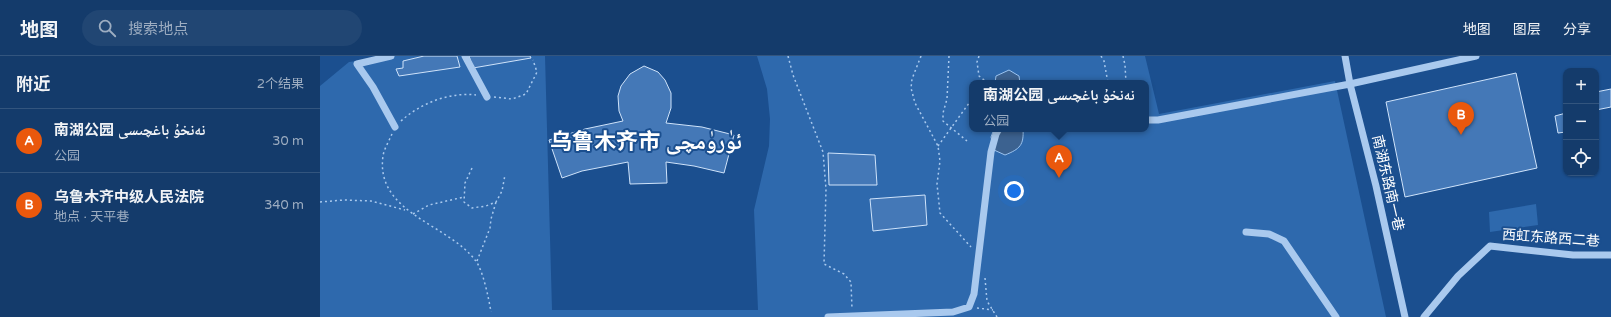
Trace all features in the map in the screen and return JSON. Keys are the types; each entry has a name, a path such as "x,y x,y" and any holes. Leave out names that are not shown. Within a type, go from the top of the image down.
{"street":[{"path":"391,56 357,64 395,127"},
{"path":"465,56 487,97"},
{"name":"南湖东路南一巷","path":"1345,56 1350,84 1376,186 1405,317"},
{"path":"1149,120 1158,120 1350,84 1476,56"},
{"path":"828,317 953,312 969,307 974,294 991,152 997,132"},
{"path":"1246,232 1269,234 1284,241 1336,317"},
{"name":"西虹东路西二巷","path":"1424,317 1458,276 1490,246 1573,255 1611,255"}],"path":[{"path":"788,56 793,75 823,152 826,189 824,264 844,274 851,282 853,316"},
{"path":"920,56 912,79 911,88 914,103 938,146 940,161 937,184 940,213 978,257"},
{"path":"949,56 947,99 943,113 943,121 967,141"},
{"path":"979,56 977,62 980,76 985,80"},
{"path":"1100,56 1104,61 1107,80"},
{"path":"1123,56 1126,80"},
{"path":"491,312 489,297 477,261 463,246 406,210 390,191 384,175 383,156 395,127 408,115 429,102 449,96 469,94 512,99 526,94 537,72 532,60"},
{"path":"938,146 969,103"},
{"path":"472,168 465,183 464,202 472,208 486,206 496,202"},
{"path":"477,261 490,228 496,202 502,191 504,175"},
{"path":"413,215 429,205 464,197"},
{"path":"320,202 344,200 371,201 406,210"},
{"path":"985,278 987,301 997,317"},
{"path":"969,307 993,310"}],"shaded area":[{"path":"392,56 545,56 552,310 758,310 754,210 769,146 770,119 767,89 757,56 1145,56 1159,114 1335,81 1386,317 320,317 320,86 349,62"},
{"path":"1009,70 1019,76 1020,80 995,80 996,76"},
{"path":"993,132 1023,132 1023,139 1020,146 1014,151 1005,155 994,150 991,137"},
{"path":"1536,204 1538,225 1490,232 1489,212"}],"building":[{"path":"424,56 457,56 460,67 399,76 396,69 403,68 403,61"},
{"path":"469,56 530,56 531,58 473,68"},
{"path":"644,66 658,72 665,80 671,93 671,108 666,123 702,127 734,135 724,173 694,166 666,162 667,183 630,184 628,162 582,171 562,178 549,140 585,129 623,121 619,111 618,96 621,86 630,74"},
{"path":"1516,73 1537,168 1405,197 1386,102"},
{"path":"1611,89 1611,107 1599,109 1599,91"},
{"path":"1563,114 1563,132 1558,133 1555,116"},
{"path":"828,153 875,155 877,185 829,185"},
{"path":"925,195 927,225 873,231 870,199"}],"place":[{"name":"乌鲁木齐中级人民法院","path":"1461,135"},
{"name":"南湖公园 نەنخۇ باغچىسى","path":"1059,178"}],"district":[{"name":"乌鲁木齐市 ئۈرۈمچى","path":"646,142"}]}
